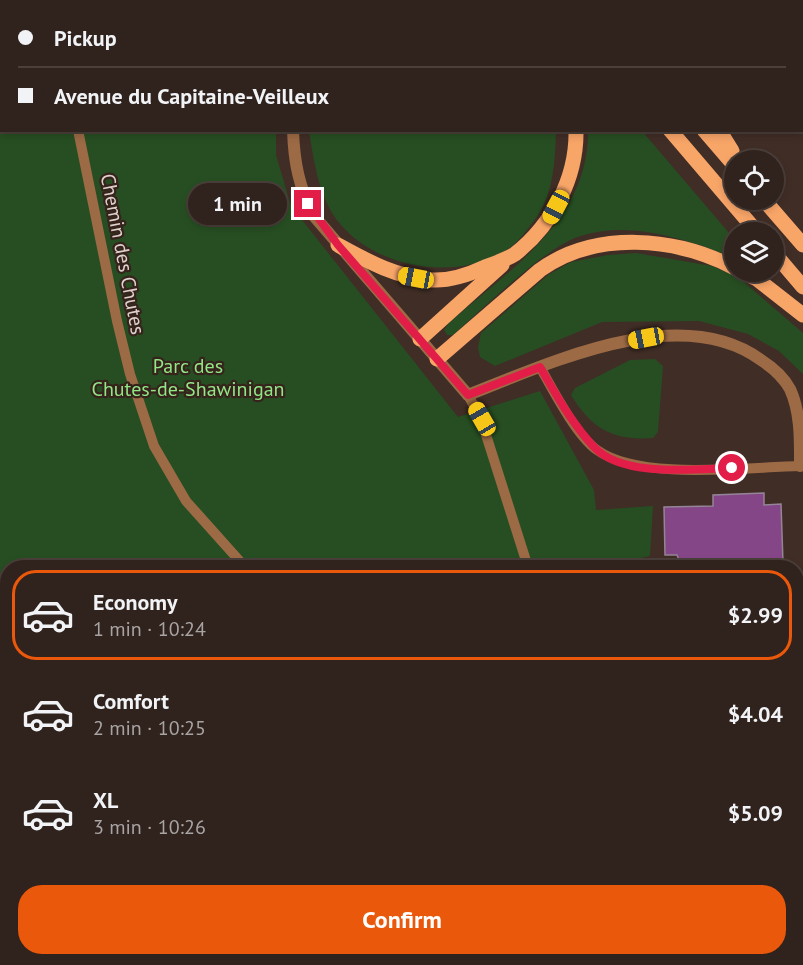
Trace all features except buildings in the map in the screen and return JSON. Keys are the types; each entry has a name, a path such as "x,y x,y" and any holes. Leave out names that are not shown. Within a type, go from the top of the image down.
{"main road":[{"path":"420,339 513,255 549,219 571,170 576,132"},
{"path":"672,132 748,222"},
{"path":"706,132 724,153"},
{"path":"719,132 732,150"},
{"path":"774,210 803,246"},
{"path":"437,359 540,270 558,257 579,249 602,243 651,243 700,254 724,264"},
{"path":"338,245 399,275 435,280 471,274 513,255"},
{"path":"784,265 803,287"},
{"path":"761,282 803,315"}],"street":[{"path":"293,132 296,170 302,193 314,216 468,395 600,347 646,338 686,336 723,342 747,350 772,368 789,388 798,414 800,466"}],"lane":[{"name":"Chemin des Chutes","path":"78,132 117,321 130,374 154,446 186,501 239,560"},
{"path":"540,367 572,420 595,449 623,464 664,469 800,466"},
{"path":"468,395 482,419 526,560"}],"green space":[{"name":"Parc des Chutes-de-Shawinigan","path":"0,132 276,132 276,155 291,206 458,417 540,391 594,490 596,510 653,506 650,556 632,560 0,560"},
{"path":"309,132 556,132 550,187 536,218 516,243 508,249 488,259 466,265 443,268 397,261 357,240 341,225 327,204 316,168"},
{"path":"588,132 643,132 724,227 724,254 656,233 615,230 595,232 575,238 545,256 453,335 447,335 444,330 450,322 497,283 542,240 561,216 575,191 585,162"},
{"path":"636,253 712,266 724,271 724,282 744,282 803,333 803,374 779,351 748,334 699,321 602,322 495,366 480,357 478,347 481,333 548,275 571,262 608,255"},
{"path":"655,359 663,366 658,432 653,438 626,437 605,430 587,416 571,395 575,388 630,360"}],"route":[{"path":"308,204 314,216 338,245 468,395 540,367 572,420 595,449 623,464 664,469 732,468"}]}
